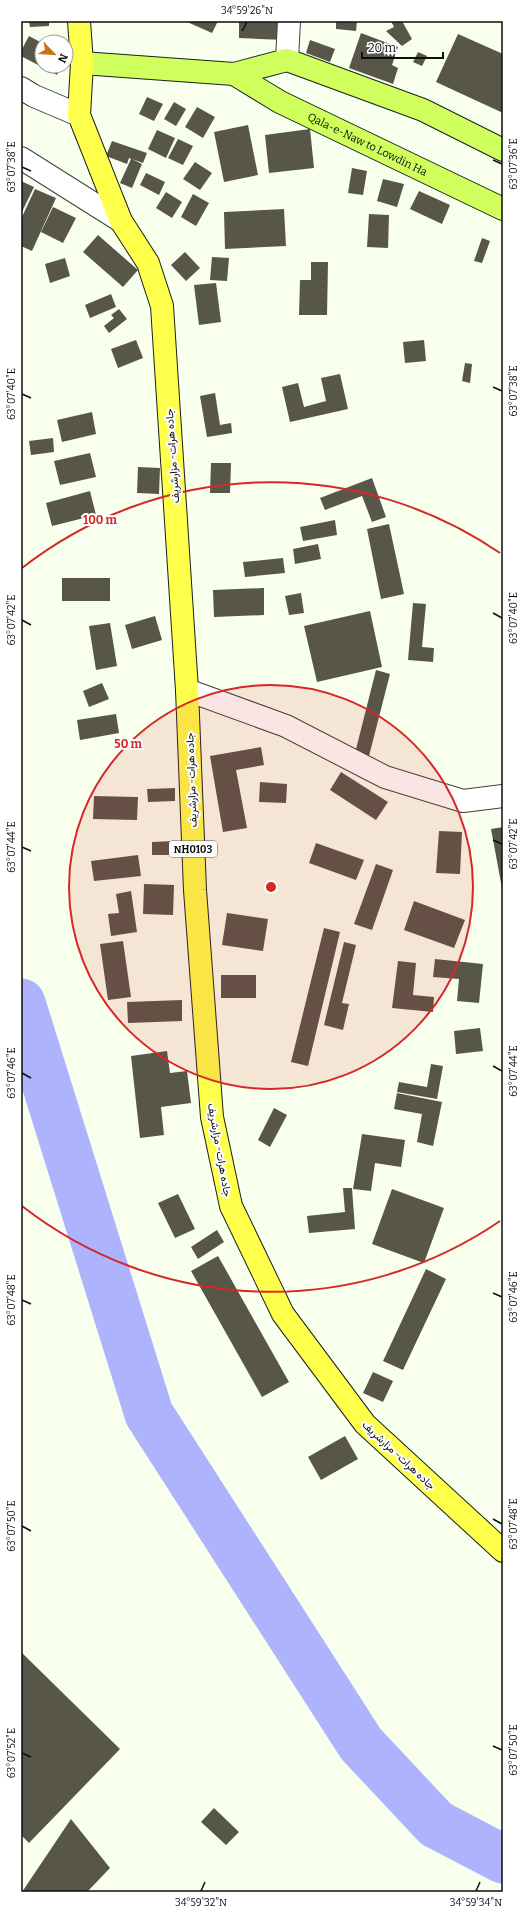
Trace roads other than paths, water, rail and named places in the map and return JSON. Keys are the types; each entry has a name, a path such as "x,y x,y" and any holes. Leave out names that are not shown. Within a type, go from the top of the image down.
{"highway":[{"name":"جاده هرات- مزارشریف","path":"79,21 82,63 79,115 121,221 148,263 162,306 187,690 195,890 212,1117 231,1206 283,1314 365,1424 503,1551"}],"main road":[{"name":"Qala-e-Naw to Lowdin Ha","path":"82,63 234,74 287,60"},
{"path":"287,60 422,110 503,150"},
{"name":"Qala-e-Naw to Lowdin Ha","path":"234,74 280,102 503,208"}],"street":[{"path":"287,60 289,21"},
{"path":"21,88 34,96 79,115"},
{"path":"21,158 121,221"},
{"path":"187,690 286,726 385,777 463,801 503,796"}],"waterway":[{"path":"21,1003 149,1414 361,1744 436,1824 503,1859"}]}
